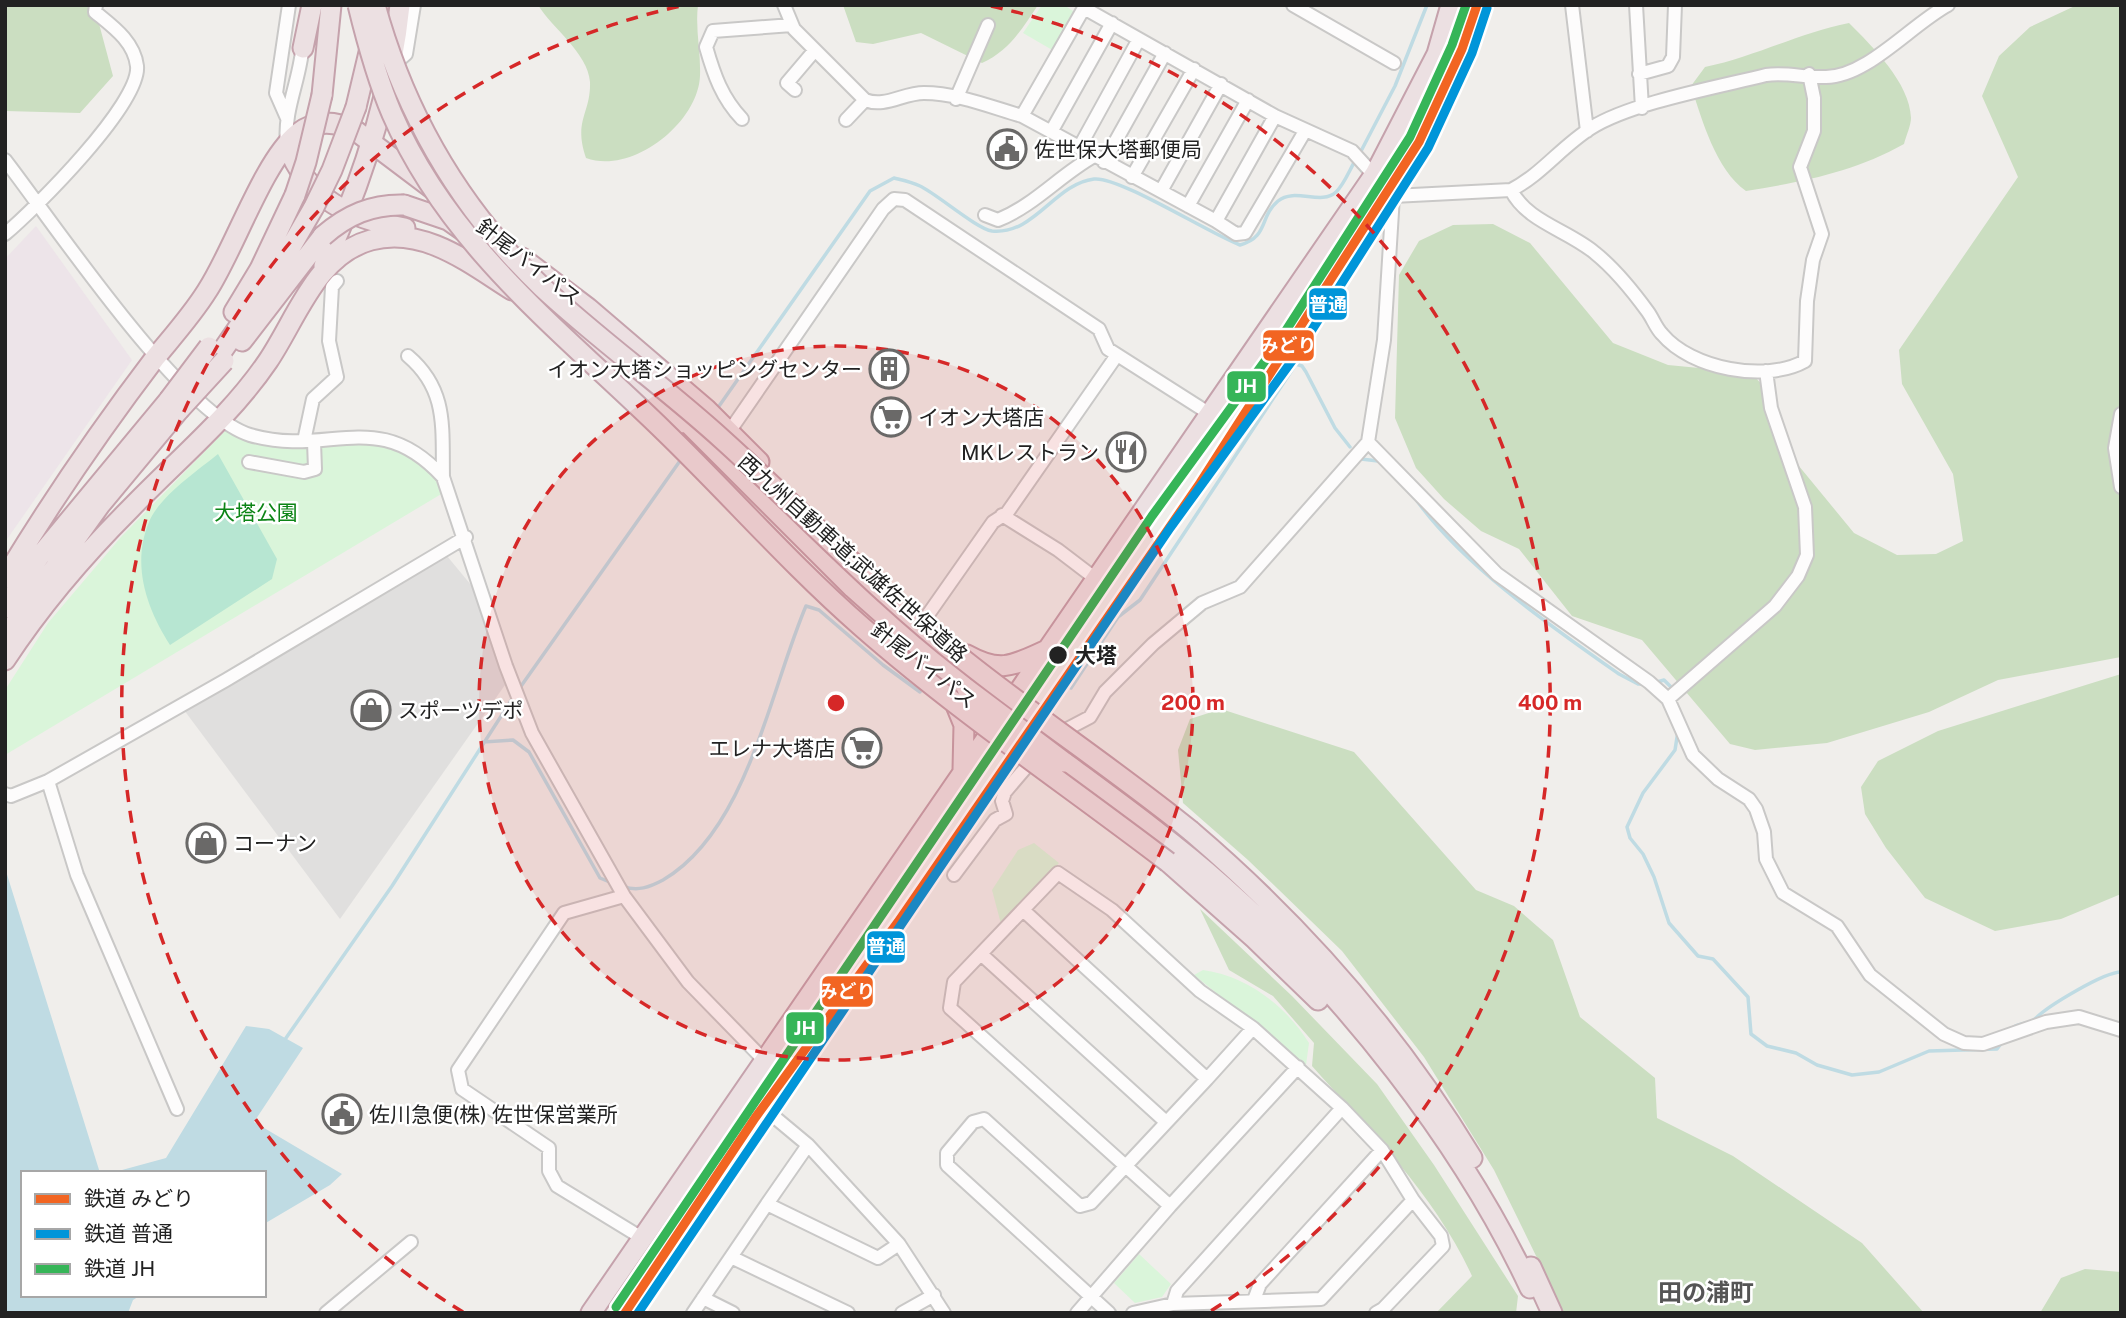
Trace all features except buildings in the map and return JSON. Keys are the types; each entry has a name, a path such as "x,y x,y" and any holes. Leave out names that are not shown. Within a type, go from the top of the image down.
{"highway":[{"path":"303,48 312,5"},
{"path":"217,355 295,195 322,95 331,5"},
{"name":"西九州自動車道;武雄佐世保道路","path":"358,5 374,63 398,127 433,191 483,257 548,324 691,458 815,583 917,674 1168,862 1296,978 1392,1082 1472,1188 1542,1313"},
{"path":"5,608 38,557 217,355 274,276 314,207 341,150 356,107 376,5"},
{"name":"西九州自動車道;武雄佐世保道路","path":"376,5 389,51 417,119 435,153 477,215 543,288 721,439 914,619 964,661 1191,831 1283,915 1326,961 1399,1050 1487,1184 1552,1313"},
{"path":"330,275 346,212 372,141 386,89 400,5"},
{"path":"591,1313 1210,414 1369,167 1437,54 1451,5"},
{"path":"386,89 386,107 392,134 413,173"},
{"name":"針尾バイパス","path":"5,578 48,508 213,282 273,164 287,144 307,127 342,124 372,141 588,308 695,426"},
{"path":"287,144 306,179 346,212 362,220 420,232 444,241 477,261 524,298"},
{"path":"217,355 261,319 323,236 359,212 388,204 404,205 448,220 493,248 695,426 717,442 857,583 969,687"},
{"name":"針尾バイパス","path":"7,649 83,559 220,419 266,364 353,247 371,240 408,237 457,255 524,298 629,388 695,426 717,442 847,549 993,678 1003,694 1007,708 993,712 976,709 943,685 814,571 717,442"},
{"path":"7,649 100,505 174,405"},
{"path":"717,442 752,486 853,588 969,687 1171,841 1224,886 1312,975 1393,1070 1451,1148 1493,1214 1530,1288"},
{"path":"967,655 996,667 1008,666 1047,650"},
{"path":"943,685 954,699 964,725 963,771"},
{"path":"1066,759 1166,826 1240,884 1279,920 1399,1050"}],"street":[{"path":"287,118 276,93 289,5"},
{"path":"287,144 287,118 303,48 303,5"},
{"path":"390,68 406,54 414,5"},
{"path":"784,5 792,25 865,100 876,104 925,93 1022,116 1236,234 1245,233 1305,131"},
{"path":"1293,5 1394,63"},
{"path":"1572,5 1587,131"},
{"path":"1636,5 1642,108"},
{"path":"1639,74 1668,66 1673,57 1675,5"},
{"path":"1393,196 1511,191 1525,183 1587,131 1642,108 1766,75 1808,74 1826,78 1850,72 1948,5"},
{"path":"5,233 40,205 129,98 137,66 124,35 91,7"},
{"path":"954,874 995,820 1006,814 1002,801 1005,792 1052,737 1090,717 1105,692 1153,644 1202,603 1240,587 1368,442 1384,341 1393,196 1352,151 1275,116 1088,7 1084,8 1022,116"},
{"path":"1051,131 1112,23"},
{"path":"956,99 988,24"},
{"path":"742,119 728,104 715,78 706,47 713,31 792,25"},
{"path":"1079,148 1139,39"},
{"path":"788,84 815,50"},
{"path":"985,215 998,220 1027,206 1069,170 1099,159 1165,53"},
{"path":"1132,177 1194,69"},
{"path":"1511,191 1519,206 1587,246 1609,265 1661,334 1678,349 1709,362 1737,369 1766,371 1794,367 1805,361 1807,301 1813,260 1822,234 1800,167 1814,131 1814,98 1808,74"},
{"path":"1161,191 1222,84"},
{"path":"846,120 865,100"},
{"path":"1188,206 1248,100"},
{"path":"1216,221 1275,116"},
{"path":"5,160 156,358 220,419 250,435 309,442 368,435 398,442 424,456 443,477"},
{"path":"717,442 883,209 894,199 905,200 1099,329 1108,349 1210,414"},
{"path":"249,462 304,472 314,469 309,442 313,399 337,377 329,341 332,287 330,275"},
{"path":"925,619 1117,355"},
{"path":"408,356 427,372 437,393 443,477 532,733 624,896 688,982 765,1061 766,1093 772,1115 807,1145 899,1244 937,1307 902,1313"},
{"path":"1668,699 1775,606 1798,576 1807,555 1805,507 1770,408 1766,371"},
{"path":"2121,414 2115,448 2121,487"},
{"path":"1368,442 1497,574 1668,699 1693,755 1717,779 1749,799 1756,809 1764,832 1766,859 1783,893 1837,926 1870,975 1944,1034 1973,1045 2046,1023 2079,1017 2121,1030"},
{"path":"1002,515 1058,550 1096,579"},
{"path":"5,794 11,796 48,781 226,680 466,537"},
{"path":"48,781 77,875 177,1109"},
{"path":"1170,1206 950,1007 954,982 1058,873 1112,910 1200,991 1253,1028 1342,1108 1382,1150 1413,1200 1441,1236 1443,1246 1376,1313"},
{"path":"624,896 564,914 458,1070 462,1089 549,1148 549,1171 557,1186 642,1238"},
{"path":"1023,910 1207,1079"},
{"path":"981,954 1166,1122"},
{"path":"1109,1313 947,1165 947,1153 974,1122 984,1119 1080,1206 1090,1203 1253,1028"},
{"path":"1077,1313 1170,1206 1298,1067"},
{"path":"1173,1304 1177,1291 1342,1108"},
{"path":"693,1313 807,1145"},
{"path":"1254,1300 1260,1284 1382,1150"},
{"path":"1133,1313 1173,1304 1321,1299 1413,1200"},
{"path":"767,1204 878,1258 899,1244"},
{"path":"326,1313 411,1242"},
{"path":"731,1257 848,1313"},
{"path":"703,1298 733,1313"}],"shaded area":[{"path":"36,226 132,360 5,542 5,259"},
{"path":"447,556 476,591 505,685 340,919 184,710"}],"green space":[{"path":"5,5 94,5 113,76 80,113 5,111"},
{"path":"538,5 698,5 700,76 688,111 660,141 642,152 623,159 604,161 586,158 581,135 590,93 588,71 576,51"},
{"path":"843,5 1038,5 1007,46 982,63 921,33 873,44 856,42"},
{"path":"1042,5 1064,5 1076,13 1054,51 1023,33"},
{"path":"2077,5 2121,5 2121,657 1998,680 1929,712 1827,743 1755,750 1730,744 1642,640 1572,616 1519,549 1481,531 1444,499 1416,468 1395,418 1399,275 1419,241 1453,225 1493,224 1530,243 1613,343 1668,365 1751,373 1773,396 1794,460 1854,533 1897,555 1936,554 1963,541 1953,474 1902,384 1899,350 2018,177 1982,96 1999,56 2030,27"},
{"path":"1849,23 1888,66 1904,92 1911,118 1904,144 1866,162 1827,175 1746,191 1735,182 1718,158 1691,86 1705,67"},
{"name":"大塔公園","path":"231,425 303,441 398,442 448,490 5,755 5,690 48,623 121,537"},
{"path":"218,454 277,559 272,579 170,645 154,617 144,586 141,554 144,538 149,522 161,503"},
{"path":"2121,674 2121,894 2061,919 1995,931 1925,898 1886,848 1865,814 1861,787 1878,761 1938,731"},
{"path":"1221,709 1354,752 1476,890 1514,906 1553,940 1580,1017 1655,1078 1657,1118 1733,1156 1862,1243 1924,1313 1564,1313 1494,1170 1424,1057 1342,951 1248,860 1183,803 1178,750 1190,719"},
{"path":"1034,843 1059,863 1001,924 992,890 1018,850"},
{"path":"1200,909 1292,996 1377,1084 1434,1165 1518,1296 1516,1313 1436,1313 1472,1276 1457,1246 1421,1191 1312,1066 1314,1043 1273,996 1229,970"},
{"path":"1203,970 1219,973 1250,986 1277,1005 1300,1029 1309,1043 1306,1065 1194,975"},
{"path":"1139,1254 1171,1284 1162,1297 1135,1303 1114,1283"},
{"path":"2085,1269 2121,1272 2121,1313 2040,1313 2061,1278"}],"water":[{"path":"5,868 99,1171 21,1171 21,1297 138,1297 133,1300 128,1313 5,1313"},
{"path":"246,1026 269,1029 303,1048 254,1122 342,1174 330,1185 266,1223 266,1171 118,1171 166,1158"}],"waterway":[{"path":"1360,153 1395,86 1427,5"},
{"path":"717,409 870,191 894,178 920,186 992,231 1007,230 1033,218 1067,190 1080,183 1094,179 1106,181 1123,186 1240,245 1256,237 1272,207 1285,197 1323,197 1336,192 1356,159"},
{"path":"1071,688 1118,617 1140,600 1296,364 1302,366 1306,372 1335,428 1350,447"},
{"path":"519,689 682,458"},
{"path":"1361,459 1378,461"},
{"path":"1415,498 1457,547 1509,594 1619,674 1638,684 1646,684"},
{"path":"623,886 643,888 663,880 692,858 716,828 736,794 752,756 806,606 819,610 883,665 920,692"},
{"path":"1654,683 1664,680 1673,689"},
{"path":"286,1038 392,886 514,696"},
{"path":"1678,731 1675,750 1643,793 1627,827 1630,838 1643,854 1654,877 1669,923 1698,956 1713,959 1748,997 1751,1034 1767,1046 1796,1053 1817,1065 1852,1075 1879,1072 1929,1051 1997,1049 2003,1041"},
{"path":"483,742 513,740 529,752 600,878 612,883"},
{"path":"2011,1029 2033,1020 2090,983 2121,972"}],"rail line":[{"name":"JH","path":"616,1307 1152,516 1276,346 1410,137 1452,45 1466,5"},
{"name":"みどり","path":"625,1313 755,1118 898,922 1200,483 1419,142 1462,49 1477,5"},
{"name":"普通","path":"638,1313 1170,528 1294,358 1428,148 1472,53 1487,8"}],"place":[{"name":"佐世保大塔郵便局","path":"1007,149"},
{"name":"イオン大塔ショッピングセンター","path":"889,369"},
{"name":"イオン大塔店","path":"891,417"},
{"name":"MKレストラン","path":"1126,452"},
{"name":"大塔","path":"1058,655"},
{"name":"スポーツデポ","path":"371,710"},
{"name":"エレナ大塔店","path":"862,748"},
{"name":"コーナン","path":"206,843"},
{"name":"佐川急便(株) 佐世保営業所","path":"342,1114"}],"district":[{"name":"田の浦町","path":"1706,1292"}]}
